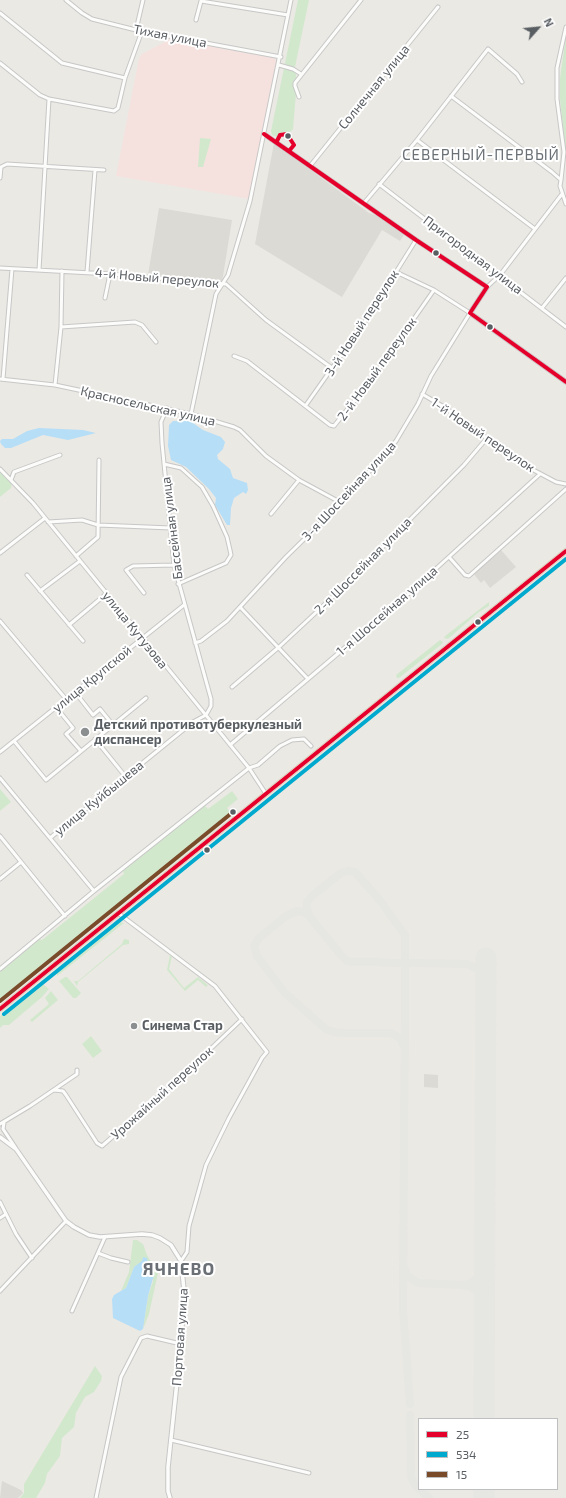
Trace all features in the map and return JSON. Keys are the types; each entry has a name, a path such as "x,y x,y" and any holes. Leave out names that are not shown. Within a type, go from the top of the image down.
{"main road":[{"path":"0,1009 566,551"}],"street":[{"name":"Тихая улица","path":"66,0 92,19 136,30 281,57"},
{"path":"136,30 143,0"},
{"path":"196,20 201,0 288,15"},
{"path":"191,414 216,294 228,276 241,236 281,57 291,0"},
{"path":"299,97 294,86 301,74 361,0"},
{"name":"Солнечная улица","path":"310,166 438,7"},
{"path":"0,12 62,63 125,78"},
{"path":"566,27 557,68 557,99 564,152 560,180 562,194 566,204"},
{"path":"0,63 40,95 49,99 114,111 118,108 125,78 142,31"},
{"path":"364,203 417,140 488,49 517,74 522,82"},
{"path":"279,65 293,69 301,74"},
{"path":"452,96 560,180"},
{"path":"39,270 49,99"},
{"path":"264,134 416,240 487,287"},
{"path":"417,140 535,229"},
{"path":"0,178 1,168 5,165 104,170"},
{"path":"87,272 95,170"},
{"name":"Пригородная улица","path":"379,184 566,327"},
{"path":"470,313 487,287 500,276 562,194"},
{"name":"3-й Новый переулок","path":"306,405 366,320 416,240"},
{"name":"4-й Новый переулок","path":"0,268 87,272 229,285 266,320 332,368"},
{"path":"1,379 12,269"},
{"path":"55,385 61,327 62,271"},
{"path":"396,272 434,290 470,313 566,382"},
{"path":"105,298 110,274"},
{"path":"542,308 566,278"},
{"name":"2-й Новый переулок","path":"234,356 246,361 306,405 330,425 336,425 371,380 434,290"},
{"name":"3-я Шоссейная улица","path":"195,643 201,641 216,631 240,607 286,557 343,501 396,441 470,313"},
{"path":"61,327 135,322 142,325 156,342"},
{"name":"Красносельская улица","path":"1,379 55,385 167,408 240,430 266,456 299,480 336,500 343,501"},
{"name":"1-й Новый переулок","path":"422,394 444,407 513,458 556,482 566,484"},
{"name":"Бассейная улица","path":"167,408 161,422 174,565 184,606 211,699 211,706 206,715"},
{"name":"2-я Шоссейная улица","path":"232,687 279,648 350,580 464,465 487,438"},
{"path":"11,480 14,472 60,455"},
{"path":"76,556 98,537 99,460"},
{"path":"164,464 176,466 186,472 208,496 227,537 231,555 226,563 178,584"},
{"name":"улица Кутузова","path":"0,469 45,518 249,768 266,794"},
{"name":"1-я Шоссейная улица","path":"230,745 387,613 540,474"},
{"path":"271,514 299,480"},
{"path":"449,557 465,575 469,576 566,489"},
{"path":"0,553 45,518"},
{"path":"48,522 82,520 98,524 171,528"},
{"path":"40,590 80,561"},
{"path":"144,593 126,570 133,566 174,565"},
{"path":"27,575 83,641"},
{"path":"69,625 106,594"},
{"name":"улица Крупской","path":"0,752 184,606"},
{"path":"240,607 308,679"},
{"path":"0,621 66,699"},
{"path":"75,692 93,715 100,709 113,725"},
{"path":"14,741 46,780 94,739 146,698"},
{"path":"56,707 73,728 66,734 81,751"},
{"name":"улица Куйбышева","path":"50,838 193,722 206,715"},
{"path":"94,739 125,776"},
{"path":"0,969 94,891 249,768 258,765 280,746 292,740 304,740 311,746"},
{"path":"0,778 94,891"},
{"path":"0,836 65,916"},
{"path":"0,879 21,862"},
{"path":"118,914 215,986 242,1019"},
{"name":"Портовая улица","path":"170,1498 168,1479 181,1344 184,1290 181,1261 187,1252 189,1226 206,1165 229,1118 262,1058 267,1052 242,1019"},
{"name":"Урожайный переулок","path":"54,1090 62,1091 66,1095 97,1143 102,1146 180,1078 242,1019"},
{"path":"0,1124 54,1090 76,1074 76,1070"},
{"path":"5,1121 3,1129 66,1221 84,1233 105,1237 142,1234 152,1235 166,1241 175,1250 181,1261"},
{"path":"0,1137 16,1149"},
{"path":"0,1202 32,1258"},
{"path":"0,1218 6,1214"},
{"path":"0,1291 66,1221"},
{"path":"72,1311 105,1237"},
{"path":"98,1253 128,1262"},
{"path":"96,1498 121,1377 141,1338 147,1336 181,1344"},
{"path":"171,1440 308,1473"}],"shaded area":[{"path":"170,39 274,58 278,62 250,199 116,176 139,58 142,54"},
{"path":"274,143 369,213 379,216 404,235 400,241 382,230 342,297 255,244"},
{"path":"159,208 232,220 222,282 148,275"},
{"path":"501,550 516,567 490,588 484,580 481,583 473,573"},
{"path":"424,1074 438,1075 438,1088 424,1087"},
{"path":"2,1481 21,1490 23,1493 18,1498 0,1498"}],"green space":[{"path":"298,0 309,0 295,67 297,82 293,129 289,133 280,133 277,137 272,135 271,131"},
{"path":"566,36 566,156 560,99 560,78"},
{"path":"200,138 211,139 203,167 198,167"},
{"path":"0,470 12,482 11,488 0,497"},
{"path":"489,602 489,606 479,612 448,639 444,638 445,636"},
{"path":"440,640 443,642 442,644 399,678 397,678 396,675"},
{"path":"0,789 11,802 0,811"},
{"path":"232,791 238,799 227,808 230,812 216,829 163,872 151,877 131,894 129,899 111,914 103,916 86,930 83,936 0,1003 0,971 39,939 42,940 124,874 123,871 204,805 208,809"},
{"path":"120,922 124,923 57,976 57,972"},
{"path":"124,939 129,940 129,944 123,945 78,982 77,986 74,981 78,981 122,944"},
{"path":"170,955 172,956 169,969 184,988 198,977 208,985 206,987 198,980 185,991 167,970"},
{"path":"67,977 81,993 76,998 73,998 59,981"},
{"path":"43,984 49,989 42,997 9,1025 3,1025 0,1028 0,1016"},
{"path":"51,991 58,1000 32,1022 30,1020 49,1004 45,998"},
{"path":"91,1036 102,1051 93,1058 82,1044"},
{"path":"133,1240 137,1240 143,1244 147,1255 158,1273 149,1314 143,1329 148,1296 153,1281 147,1260 134,1267 126,1288 121,1291 129,1272"},
{"path":"95,1366 102,1376 101,1381 94,1392 85,1397 76,1413 74,1427 62,1438 60,1456 47,1474 45,1483 36,1498 20,1498 24,1493 24,1484"}],"water":[{"path":"173,421 190,421 203,430 221,437 225,442 223,449 217,455 218,459 230,469 233,478 247,483 248,490 246,494 243,492 234,498 231,508 230,525 227,525 215,505 216,498 209,489 186,467 171,460 168,446 169,425"},
{"path":"39,428 83,430 96,433 68,440 43,435 11,448 5,448 1,444 0,441 2,439 13,439 27,431"},
{"path":"143,1257 147,1258 149,1267 154,1275 148,1296 143,1329 140,1331 113,1318 112,1299 114,1295 126,1288 134,1267 142,1261"}],"taxiway":[{"path":"410,1404 403,1309 405,1020 405,935 378,898 355,872 348,871 341,873 312,896 307,902 309,916 347,961 391,963 418,963 467,964 479,970 484,976 486,985"},
{"path":"309,916 304,912 297,911 286,916 258,939 254,946 257,956 285,993 327,1030 338,1033 391,1033 400,1038 404,1046"},
{"path":"404,1267 408,1276 418,1283 463,1285 469,1284 478,1278 485,1264"},
{"path":"463,1285 472,1287 479,1293 484,1301 484,1309"},
{"path":"410,1415 411,1477 418,1488"},
{"path":"420,1490 429,1498"}],"runway":[{"path":"484,1418 486,958"},
{"path":"484,1490 484,1498"}],"transit line":[{"name":"25","path":"264,134 416,240 487,287 470,313 566,382"},
{"name":"25","path":"277,141 280,135 287,134 294,145 289,151"},
{"name":"25","path":"0,1009 566,551"},
{"name":"534","path":"4,1014 566,559"},
{"name":"15","path":"0,1001 233,812"}],"place":[{"name":"Детский противотуберкулезный диспансер","path":"85,732"},
{"name":"Синема Стар","path":"134,1026"}],"district":[{"name":"СЕВЕРНЫЙ-ПЕРВЫЙ","path":"481,155"},
{"name":"ЯЧНЕВО","path":"179,1269"}]}
